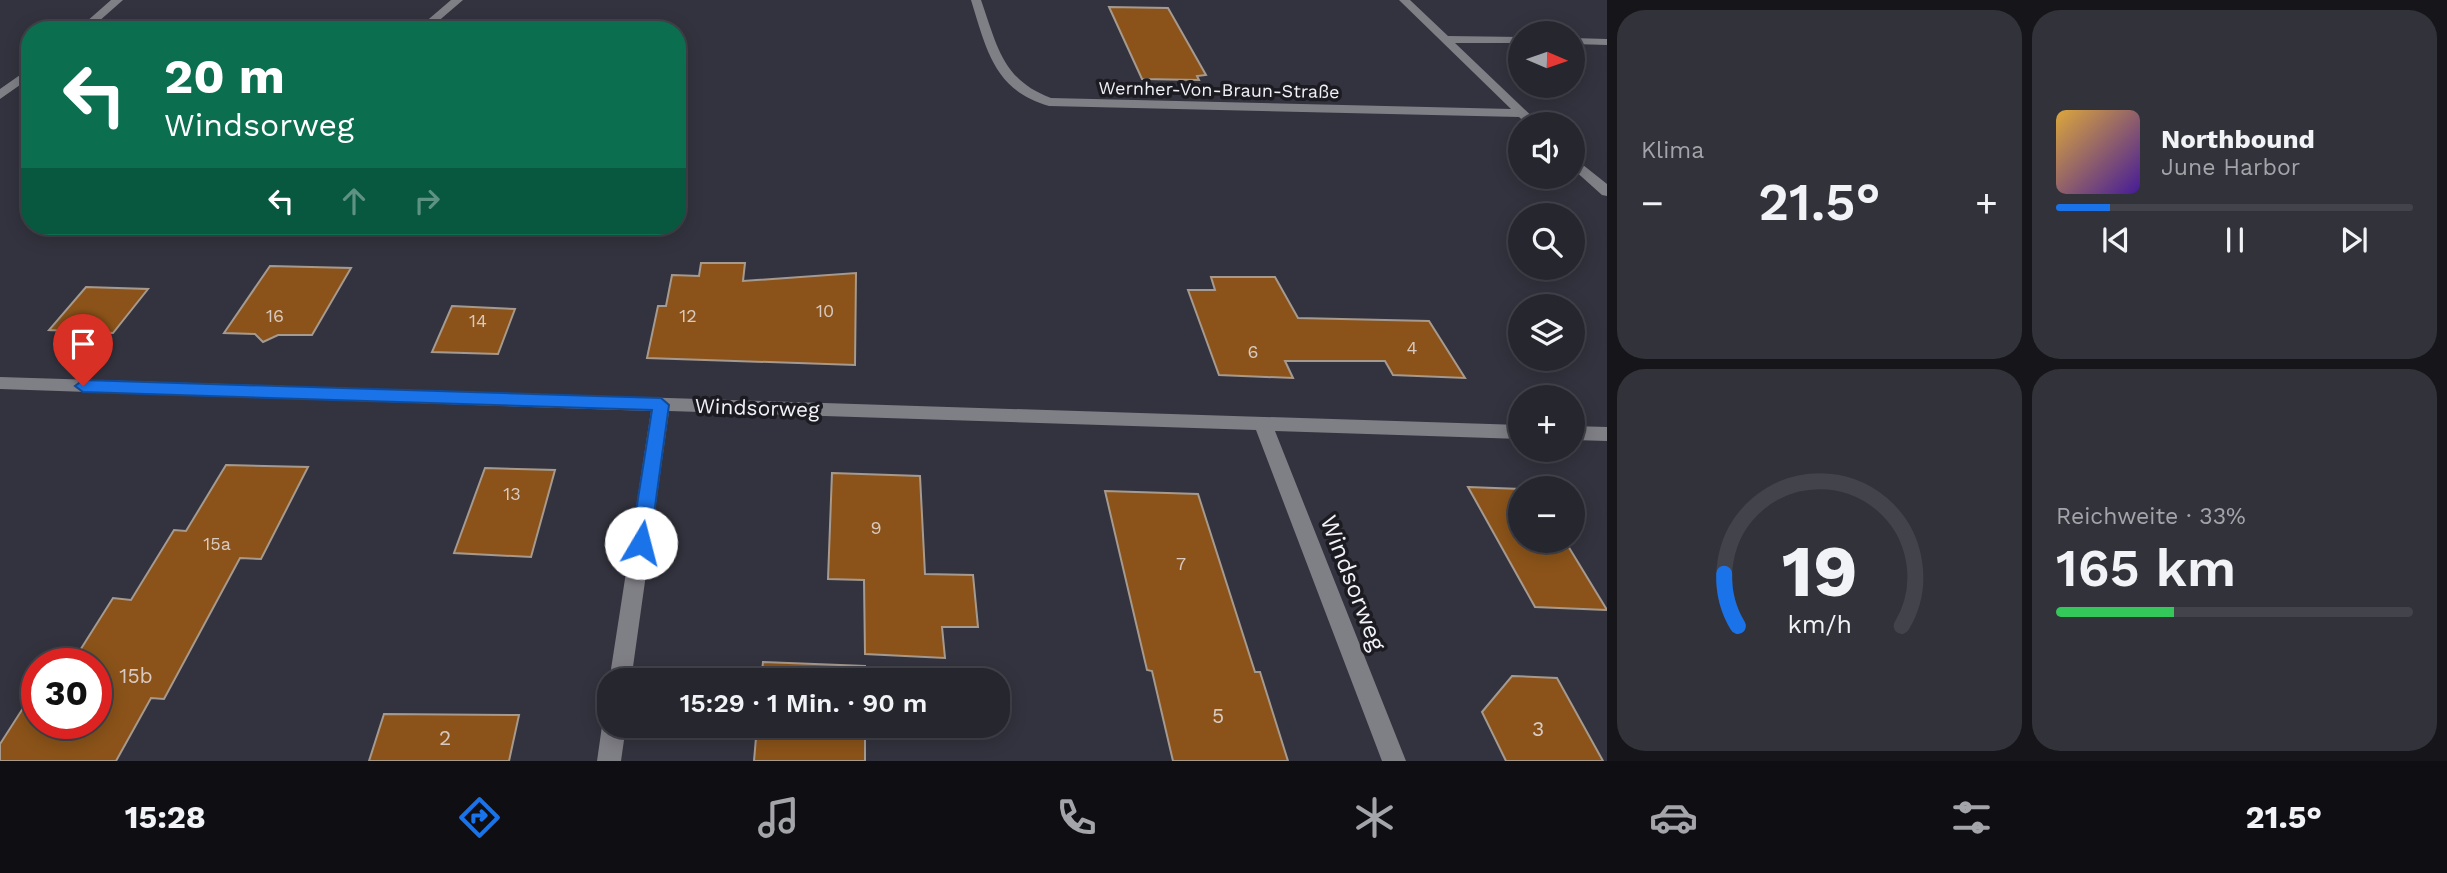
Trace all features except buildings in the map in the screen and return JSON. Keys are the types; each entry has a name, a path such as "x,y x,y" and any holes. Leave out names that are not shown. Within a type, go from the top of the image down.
{"street":[{"path":"93,21 118,0"},
{"path":"432,21 458,0"},
{"name":"Wernher-Von-Braun-Straße","path":"976,0 1000,69 1028,96 1049,102 1508,113"},
{"path":"1404,0 1521,112"},
{"path":"1446,39 1508,40"},
{"path":"1586,41 1607,42"},
{"path":"0,95 21,79"},
{"path":"1585,172 1607,192"},
{"name":"Windsorweg","path":"0,383 1508,432"},
{"path":"622,668 661,405"},
{"name":"Windsorweg","path":"1262,425 1394,761"},
{"path":"1585,433 1607,434"},
{"path":"609,761 612,738"}],"route":[{"path":"83,386 661,405 641,543"}]}
